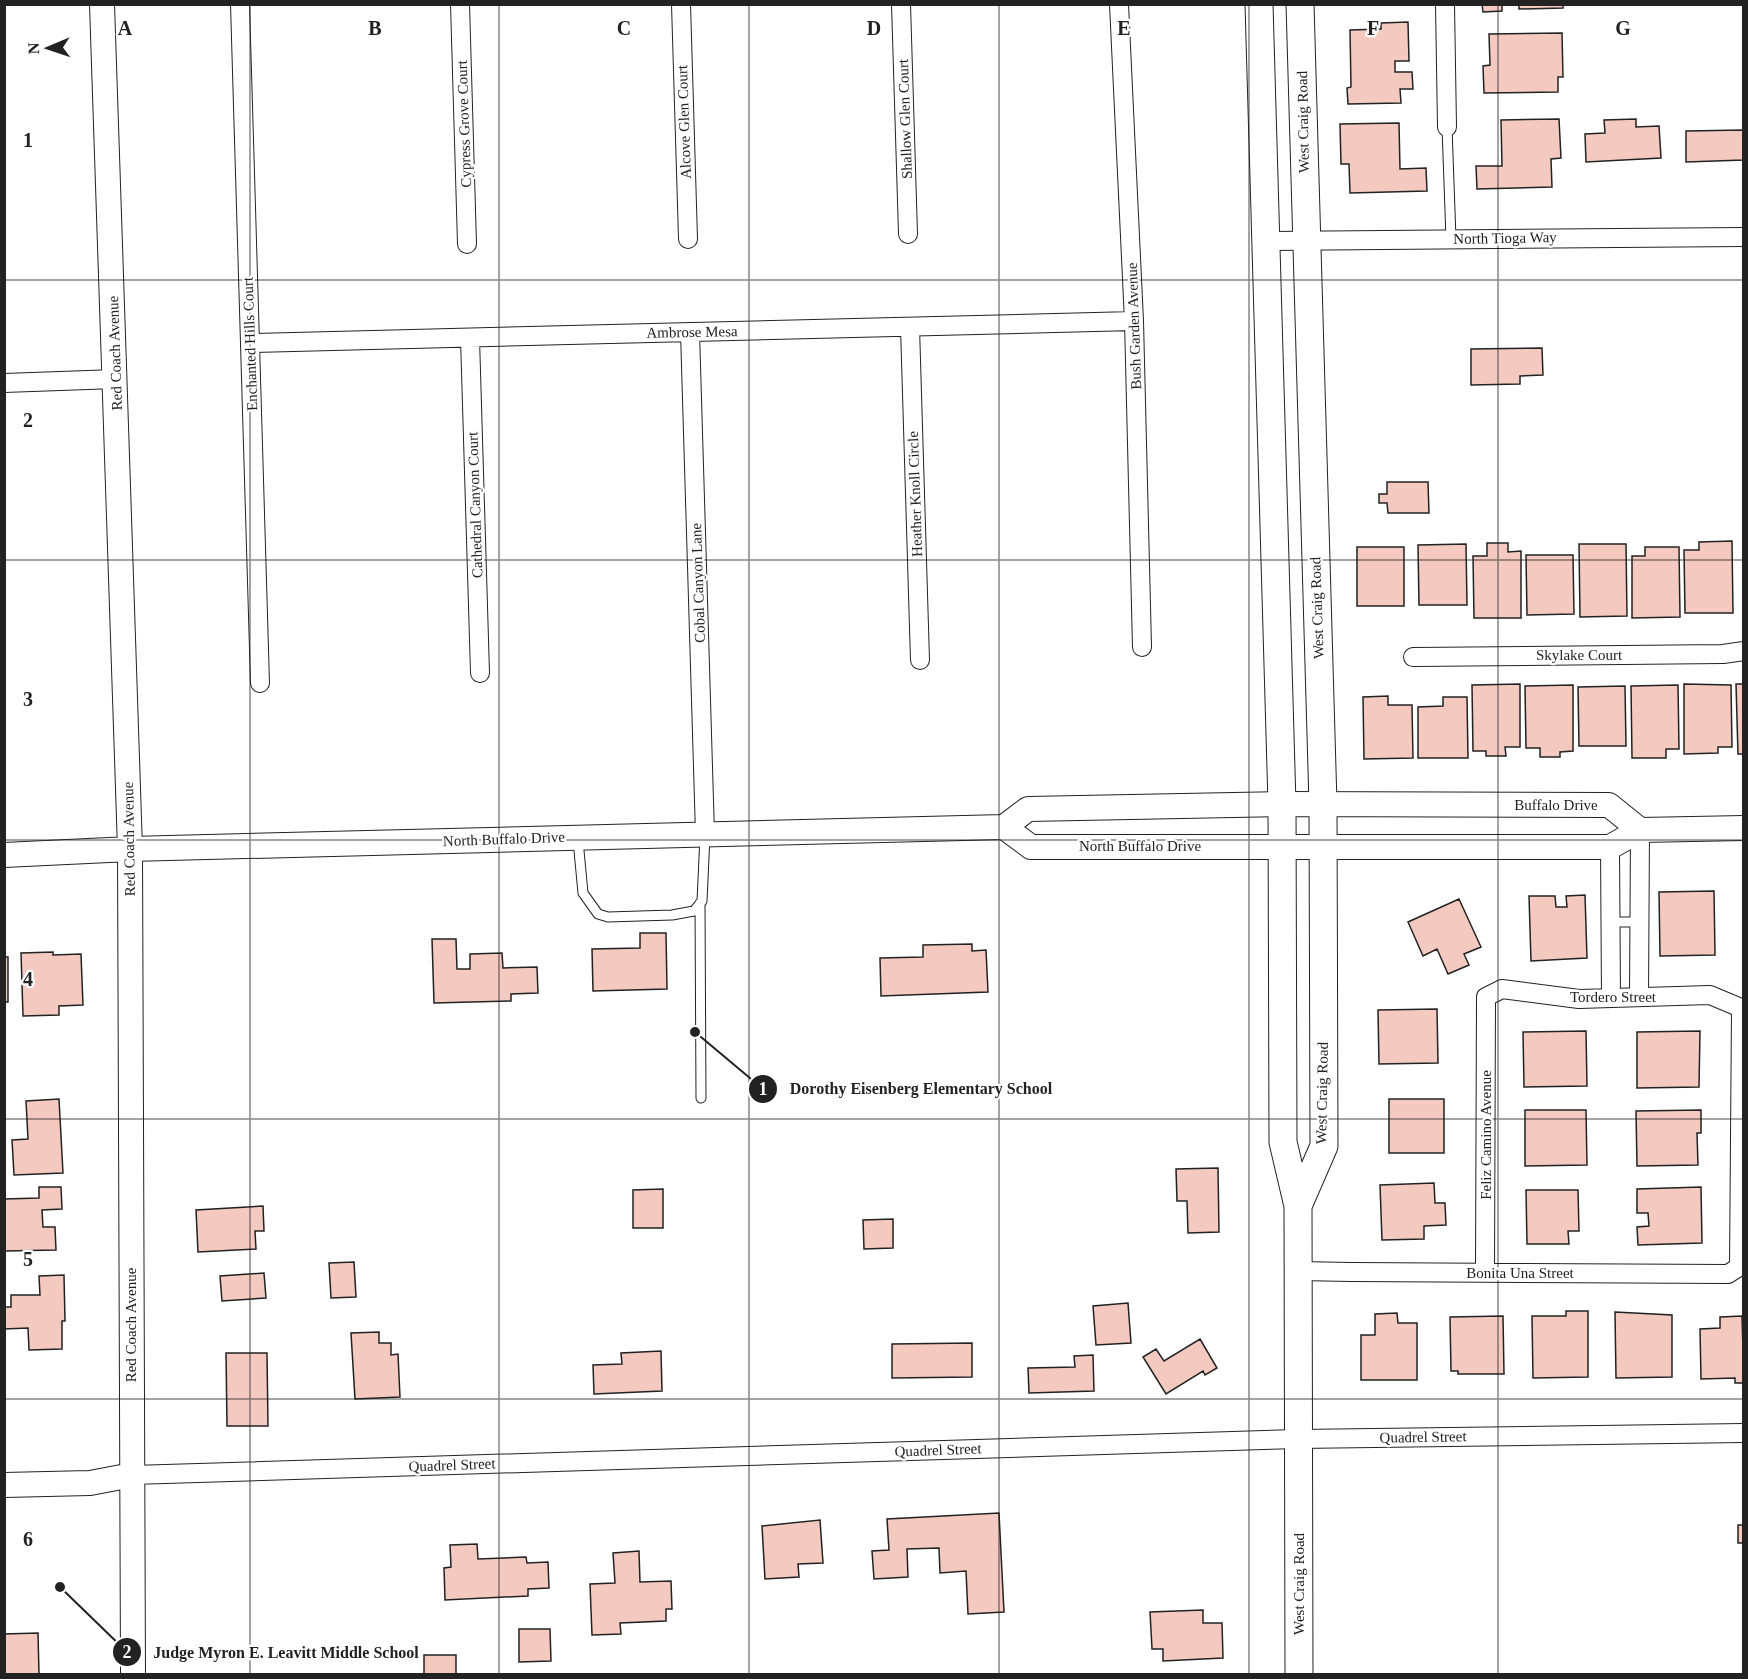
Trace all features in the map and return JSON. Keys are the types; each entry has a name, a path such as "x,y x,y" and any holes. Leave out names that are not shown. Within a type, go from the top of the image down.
{"main road":[{"name":"Red Coach Avenue","path":"102,4 130,849 133,1674"},
{"name":"West Craig Road","path":"1259,4 1282,804 1283,1142 1298,1206 1299,1674"},
{"name":"West Craig Road","path":"1298,1206 1324,1146 1323,804 1300,4"},
{"name":"Buffalo Drive","path":"1282,804 1610,805 1640,830"},
{"path":"1004,827 1028,810 1282,804"},
{"name":"North Buffalo Drive","path":"4,855 130,849 1004,827 1030,847 1282,845"},
{"path":"1282,845 1610,847 1640,830 1743,828"},
{"name":"Quadrel Street","path":"4,1470 90,1467 132,1475"},
{"name":"Quadrel Street","path":"4,1485 90,1483 132,1475"}],"street":[{"name":"Enchanted Hills Court","path":"240,4 260,684"},
{"name":"Cypress Grove Court","path":"460,4 467,244"},
{"name":"Alcove Glen Court","path":"681,4 688,239"},
{"name":"Shallow Glen Court","path":"902,4 908,234"},
{"name":"Bush Garden Avenue","path":"1119,4 1134,321 1142,647"},
{"path":"1445,4 1448,127"},
{"name":"North Tioga Way","path":"1266,241 1743,237"},
{"name":"Ambrose Mesa","path":"250,343 1134,321"},
{"name":"Heather Knoll Circle","path":"910,327 920,660"},
{"name":"Cobal Canyon Lane","path":"690,332 705,834"},
{"name":"Cathedral Canyon Court","path":"470,338 480,673"},
{"path":"4,383 116,379"},
{"name":"Skylake Court","path":"1413,657 1723,654 1743,651"},
{"path":"1639,997 1640,830"},
{"path":"1610,847 1611,998"},
{"name":"Tordero Street","path":"1486,997 1502,989 1579,999 1710,995 1741,1008 1739,1267"},
{"name":"Feliz Camino Avenue","path":"1485,1273 1486,997"},
{"name":"Bonita Una Street","path":"1299,1271 1728,1274 1739,1267"},
{"name":"Quadrel Street","path":"132,1475 1298,1438 1743,1433"}],"lane":[{"path":"1448,127 1451,239"},
{"path":"700,1098 700,903 705,834"},
{"path":"578,837 583,893 598,914 608,917 672,915 694,910 700,903"},
{"path":"1611,922 1640,922"}],"building":[{"path":"1482,4 1502,4 1502,11 1483,12"},
{"path":"1519,4 1563,4 1563,8 1519,9"},
{"path":"1408,22 1409,61 1395,61 1395,72 1412,72 1413,89 1400,89 1401,103 1348,104 1347,88 1351,87 1350,30 1381,29 1381,23"},
{"path":"1562,33 1563,77 1558,77 1558,92 1484,93 1483,66 1490,65 1489,34"},
{"path":"1559,119 1561,158 1551,159 1552,187 1477,189 1476,166 1502,166 1501,120"},
{"path":"1636,119 1636,127 1659,126 1661,158 1586,162 1585,134 1605,133 1604,120"},
{"path":"1399,123 1400,169 1426,168 1427,191 1350,193 1349,164 1341,164 1340,124"},
{"path":"1744,130 1744,160 1686,162 1686,131"},
{"path":"1542,348 1543,375 1520,376 1520,384 1471,385 1471,349"},
{"path":"1387,482 1428,482 1429,513 1388,513 1387,503 1379,503 1379,494 1387,494"},
{"path":"1732,541 1733,613 1685,613 1684,550 1699,550 1699,542"},
{"path":"1487,543 1508,543 1508,552 1521,551 1521,618 1474,618 1473,556 1487,556"},
{"path":"1466,544 1467,605 1419,605 1418,545"},
{"path":"1579,544 1626,544 1627,616 1580,617"},
{"path":"1357,547 1404,547 1404,606 1357,606"},
{"path":"1645,547 1679,547 1680,617 1632,618 1632,556 1645,556"},
{"path":"1526,555 1573,555 1574,614 1527,615"},
{"path":"1520,684 1520,747 1505,747 1506,756 1486,756 1486,751 1473,751 1472,685"},
{"path":"1684,684 1731,685 1732,747 1718,747 1718,753 1684,754"},
{"path":"1736,684 1744,684 1744,754 1738,754"},
{"path":"1573,685 1573,751 1560,752 1560,757 1540,757 1540,748 1526,748 1525,686"},
{"path":"1678,685 1679,749 1666,749 1666,758 1632,758 1631,686"},
{"path":"1625,686 1626,746 1579,746 1578,687"},
{"path":"1388,696 1388,705 1412,705 1413,758 1364,759 1363,697"},
{"path":"1443,697 1467,697 1468,758 1418,758 1418,707 1443,706"},
{"path":"1714,891 1715,955 1660,956 1659,892"},
{"path":"1585,895 1587,958 1531,961 1529,896 1555,896 1556,907 1567,907 1566,896"},
{"path":"1459,899 1481,947 1464,954 1469,965 1448,974 1437,949 1423,956 1408,922"},
{"path":"640,933 666,933 667,989 593,991 592,949 640,948"},
{"path":"432,939 456,939 457,969 470,969 470,954 502,953 503,968 537,967 538,993 511,994 511,1001 434,1003"},
{"path":"972,944 972,951 986,950 988,992 881,996 880,958 923,957 923,945"},
{"path":"53,952 53,955 81,954 83,1005 59,1006 59,1015 23,1016 21,953"},
{"path":"4,957 8,957 8,1002 4,1002"},
{"path":"1437,1009 1438,1063 1379,1064 1378,1010"},
{"path":"1586,1031 1587,1086 1524,1087 1523,1032"},
{"path":"1700,1031 1699,1087 1637,1088 1637,1032"},
{"path":"59,1099 63,1173 14,1175 12,1140 28,1139 26,1101"},
{"path":"1389,1099 1444,1099 1444,1153 1389,1153"},
{"path":"1525,1110 1586,1110 1587,1165 1525,1166"},
{"path":"1701,1110 1701,1133 1697,1133 1698,1165 1637,1166 1636,1111"},
{"path":"1218,1168 1219,1232 1188,1233 1187,1201 1177,1201 1176,1169"},
{"path":"1434,1183 1435,1203 1445,1203 1446,1225 1424,1226 1424,1239 1382,1240 1380,1185"},
{"path":"39,1187 61,1187 62,1209 42,1210 43,1227 55,1227 56,1250 4,1251 4,1199 39,1198"},
{"path":"1701,1187 1702,1243 1638,1245 1637,1227 1649,1226 1648,1213 1637,1213 1637,1189"},
{"path":"663,1189 663,1228 633,1228 633,1190"},
{"path":"1526,1190 1578,1190 1579,1231 1568,1231 1569,1244 1527,1244"},
{"path":"263,1206 264,1231 255,1231 256,1249 198,1252 196,1210"},
{"path":"893,1219 893,1248 864,1249 863,1220"},
{"path":"354,1262 356,1297 331,1298 329,1263"},
{"path":"264,1273 266,1298 222,1301 220,1276"},
{"path":"64,1275 65,1321 62,1321 62,1349 29,1350 28,1328 4,1329 4,1307 11,1307 11,1295 40,1295 39,1276"},
{"path":"1128,1303 1131,1343 1096,1345 1093,1306"},
{"path":"1566,1311 1588,1311 1588,1377 1533,1378 1532,1316 1566,1316"},
{"path":"1615,1312 1672,1315 1672,1377 1616,1378"},
{"path":"1397,1313 1398,1323 1417,1323 1417,1380 1361,1380 1361,1335 1375,1335 1375,1314"},
{"path":"1503,1316 1504,1374 1458,1374 1458,1371 1451,1371 1450,1317"},
{"path":"1742,1316 1744,1383 1735,1383 1735,1378 1701,1379 1700,1329 1720,1328 1720,1317"},
{"path":"379,1332 379,1343 391,1343 391,1355 398,1354 400,1397 355,1399 351,1333"},
{"path":"1200,1339 1217,1368 1205,1375 1203,1371 1166,1394 1143,1357 1156,1349 1164,1361"},
{"path":"972,1343 972,1377 892,1378 892,1344"},
{"path":"661,1351 662,1391 594,1394 593,1365 622,1364 621,1353"},
{"path":"226,1353 267,1353 268,1426 227,1426"},
{"path":"1093,1355 1094,1391 1029,1393 1028,1368 1075,1367 1074,1356"},
{"path":"999,1513 1004,1612 968,1614 966,1571 940,1573 939,1548 907,1549 908,1577 874,1579 872,1551 889,1550 887,1519"},
{"path":"820,1520 823,1563 798,1564 799,1577 765,1579 762,1526"},
{"path":"1738,1525 1744,1525 1744,1543 1738,1543"},
{"path":"477,1544 478,1559 526,1557 527,1563 548,1562 549,1588 528,1589 528,1596 445,1600 444,1568 451,1567 450,1545"},
{"path":"639,1551 640,1582 671,1581 672,1609 666,1609 666,1621 620,1623 621,1634 592,1635 590,1584 615,1583 613,1553"},
{"path":"1203,1610 1203,1623 1222,1623 1223,1658 1163,1661 1163,1649 1152,1649 1150,1612"},
{"path":"519,1629 550,1629 551,1661 519,1662"},
{"path":"38,1633 39,1674 4,1674 4,1634"},
{"path":"424,1655 456,1655 456,1674 424,1674"}],"place":[{"name":"Dorothy Eisenberg Elementary School","path":"695,1032"},
{"name":"Judge Myron E. Leavitt Middle School","path":"60,1587"}]}
